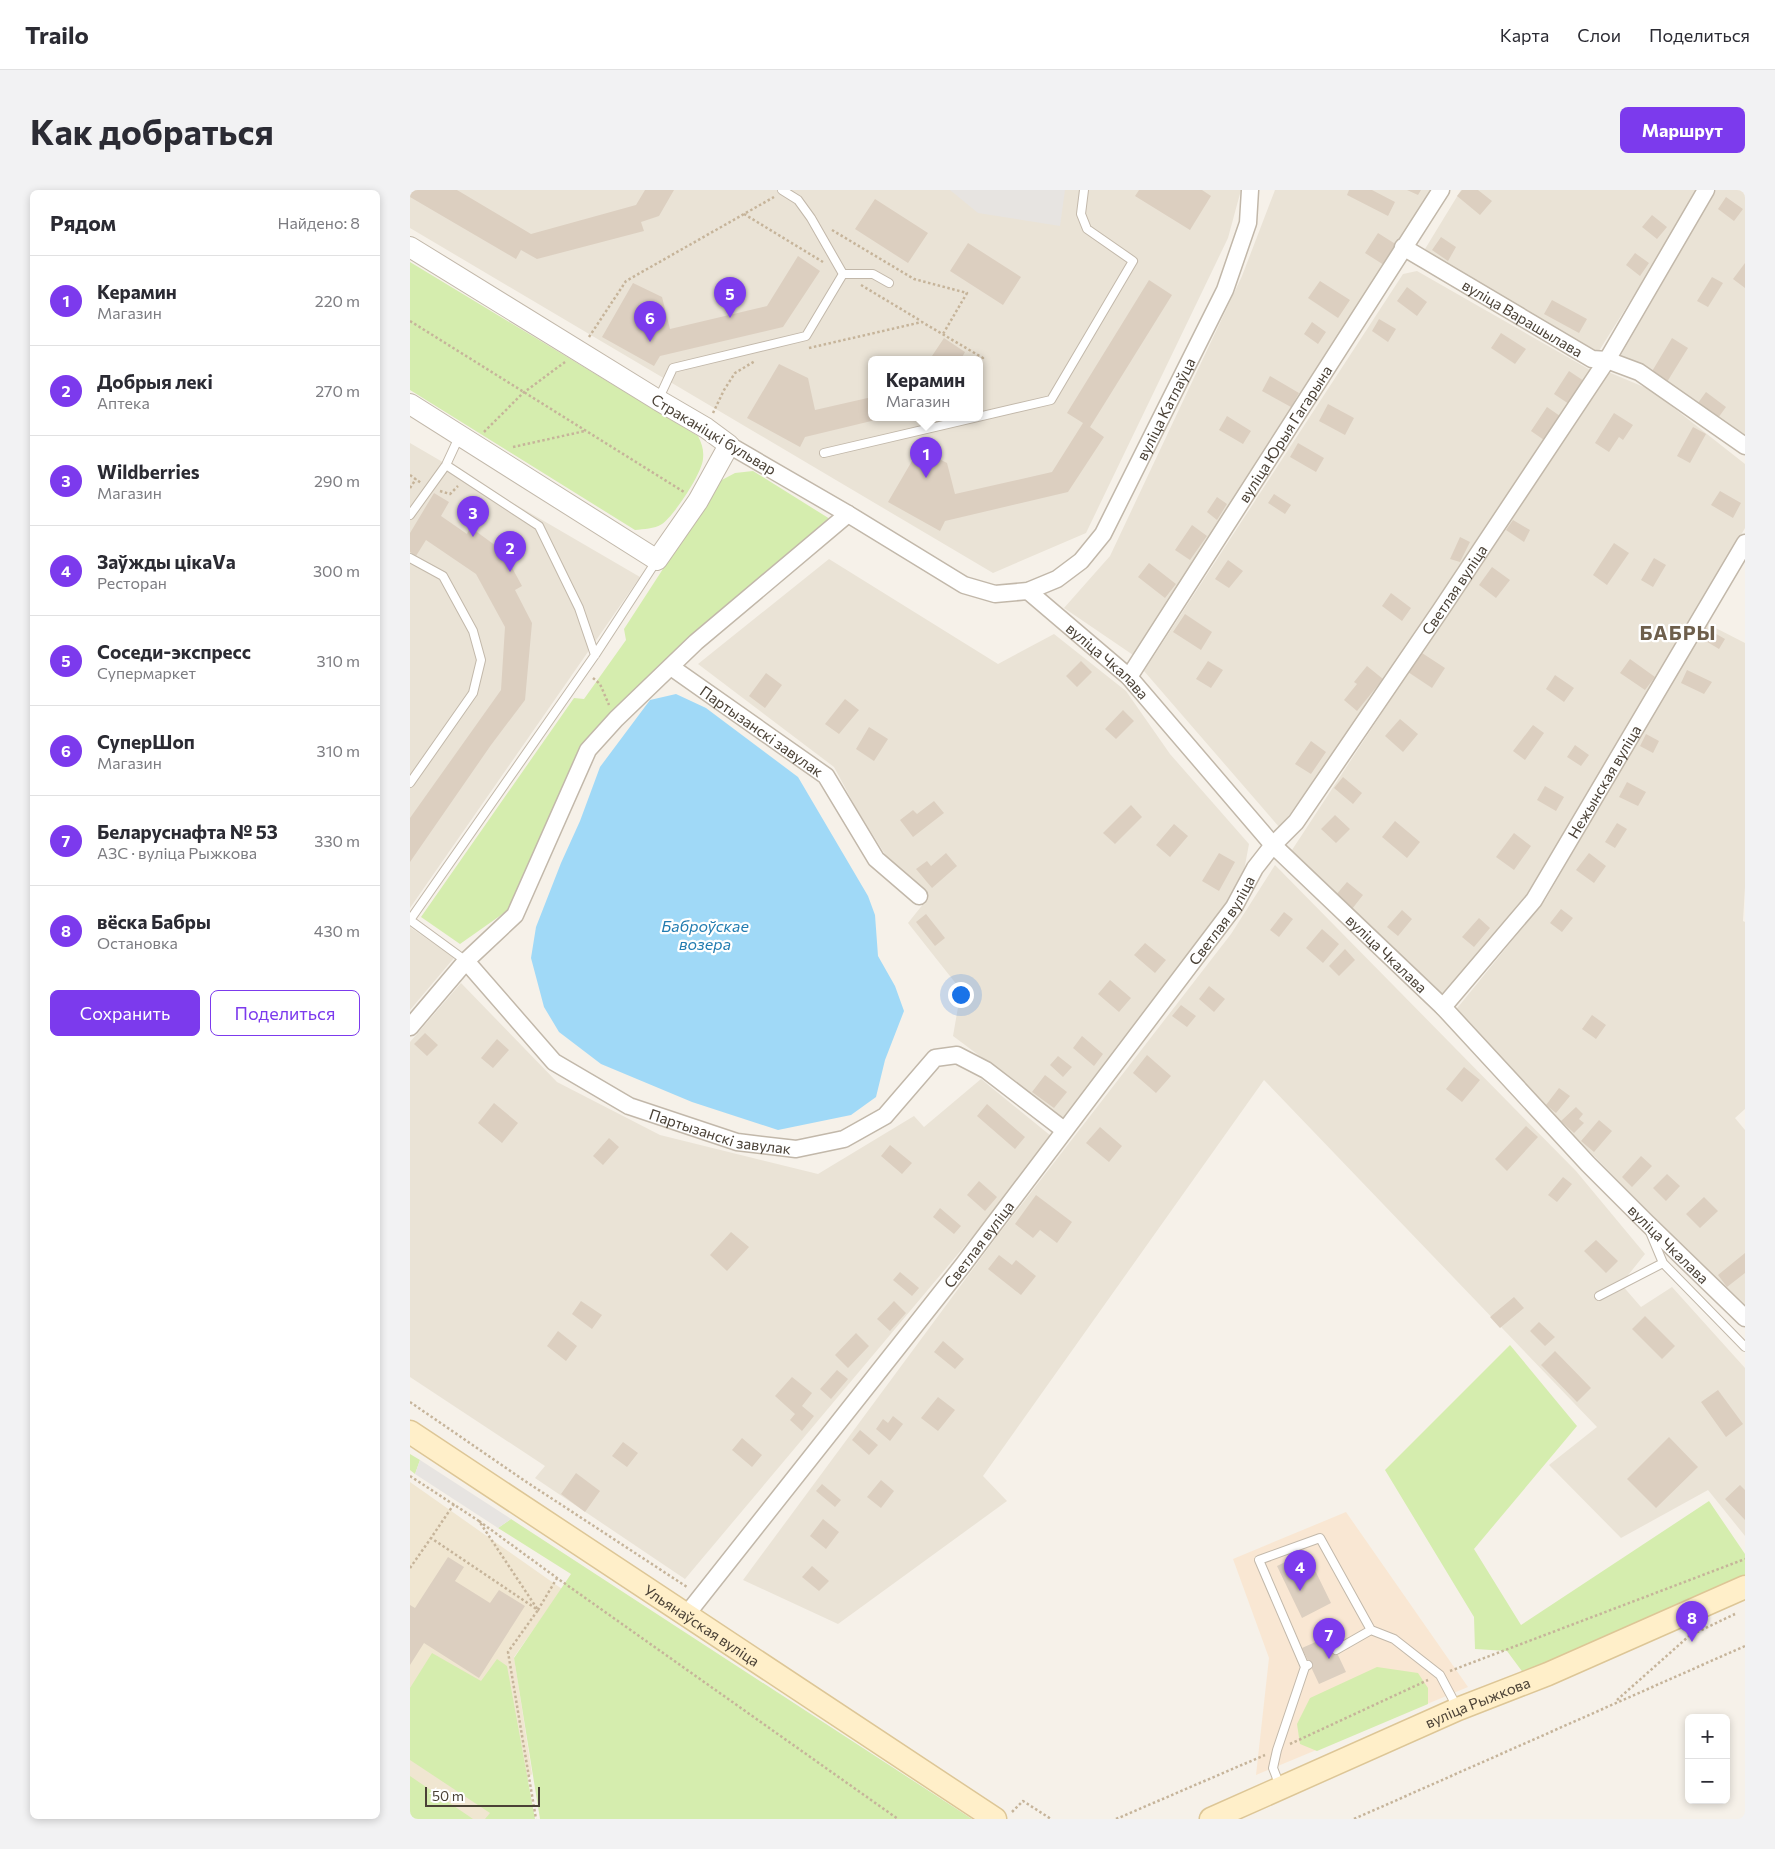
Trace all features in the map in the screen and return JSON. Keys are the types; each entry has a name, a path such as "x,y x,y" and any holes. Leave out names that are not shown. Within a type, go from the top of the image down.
{"main road":[{"name":"Ульянаўская вуліца","path":"410,1432 687,1614 1003,1816"},
{"name":"вуліца Рыжкова","path":"1211,1819 1458,1709 1548,1674 1745,1587"}],"street":[{"name":"вуліца Катлаўца","path":"1028,591 1057,579 1081,561 1103,534 1225,290 1248,223 1250,190"},
{"name":"вуліца Юрыя Гагарына","path":"1129,677 1440,190"},
{"name":"Светлая вуліца","path":"687,1614 963,1265 1234,907 1255,868 1273,845 1296,822 1440,611 1607,360 1706,190"},
{"name":"Страканіцкі бульвар","path":"410,247 706,428 729,445 848,514 964,585 995,594 1028,591"},
{"name":"вуліца Варашылава","path":"1404,247 1592,359 1607,360 1639,372 1745,446"},
{"path":"410,404 657,560 698,501 729,445"},
{"path":"410,1027 466,960 515,915 588,750 696,642 848,514"},
{"name":"Нежынская вуліца","path":"1443,1007 1534,900 1745,543"},
{"name":"вуліца Чкалава","path":"1028,591 1129,677 1273,845 1443,1007 1588,1164 1745,1318"},
{"name":"Партызанскі завулак","path":"671,667 826,776 876,859 919,896"},
{"name":"Партызанскі завулак","path":"466,960 554,1062 629,1106 738,1142 796,1149 844,1139 885,1116 935,1058 957,1055 986,1070 1064,1130"}],"lane":[{"path":"783,190 798,200 811,218 843,274"},
{"path":"983,416 1051,400 1133,262 1087,230 1081,214 1084,190"},
{"path":"843,274 873,274 889,283"},
{"path":"658,400 673,368 806,336 843,274"},
{"path":"824,453 961,421"},
{"path":"410,515 466,439"},
{"path":"446,465 539,526 579,608 595,655"},
{"path":"410,558 443,576 473,631 481,660 473,693 410,783"},
{"path":"466,960 410,920 595,655 657,560"},
{"path":"1646,1222 1664,1263 1745,1347"},
{"path":"1600,1296 1664,1263"},
{"path":"1280,1787 1274,1768 1277,1750 1307,1666 1259,1560 1320,1538 1371,1630 1394,1639 1440,1675 1458,1709"},
{"path":"1336,1650 1371,1630"}],"path":[{"path":"466,439 523,393 580,351 626,281 783,190"},
{"path":"811,218 914,279 968,293 943,334"},
{"path":"410,321 698,501"},
{"path":"805,349 922,322 980,356"},
{"path":"706,428 724,390 735,373 756,360"},
{"path":"410,488 416,479"},
{"path":"584,670 600,684 616,720"},
{"path":"410,1402 525,1481 701,1596"},
{"path":"410,1476 479,1521 898,1819"},
{"path":"410,1568 454,1504"},
{"path":"479,1521 538,1610"},
{"path":"431,1538 538,1610"},
{"path":"1116,1819 1277,1750 1440,1675 1745,1559"},
{"path":"536,1819 508,1652 538,1610 557,1578"},
{"path":"1614,1702 1689,1636 1742,1610"},
{"path":"1354,1819 1614,1702 1745,1646"},
{"path":"1003,1816 1023,1801 1050,1819"}],"shaded area":[{"path":"410,190 1241,190 1228,238 1086,533 993,573 410,228"},
{"path":"950,190 1065,190 1060,226 978,213"},
{"path":"1275,190 1435,190 1136,657 1064,608 1110,556 1242,276"},
{"path":"1461,190 1700,190 1597,354 1476,285 1425,249"},
{"path":"1716,190 1745,190 1745,443 1621,355"},
{"path":"1417,271 1592,371 1437,607 1280,828 1144,671 1403,274"},
{"path":"1606,371 1651,390 1745,464 1745,528 1582,807 1528,893 1441,999 1292,850"},
{"path":"410,443 640,577 410,908"},
{"path":"829,559 998,664 1054,634 1126,691 1170,754 1249,844 1242,881 1226,909 1063,1118 953,1036 961,990 908,923 928,898 886,856 856,808 834,767 698,664"},
{"path":"1704,622 1745,643 1745,887 1743,921 1745,922 1745,1109 1735,1118 1745,1130 1745,1311 1454,1012 1546,899"},
{"path":"1275,865 1576,1171 1645,1254 1621,1284 1641,1307 1672,1287 1745,1368 1745,1536 1708,1490 1621,1538 1549,1465 1597,1427 1264,1080 983,1476 1007,1501 838,1624 743,1580 998,1235 1231,934"},
{"path":"410,927 454,958 410,1010"},
{"path":"461,983 557,1082 660,1135 818,1174 914,1116 924,1127 981,1079 1051,1136 984,1223 685,1579 535,1478 545,1466 410,1377 410,1042"},
{"path":"420,1460 511,1519 498,1528 415,1474"},
{"path":"410,1482 562,1589 514,1657 532,1774 493,1819 427,1819 410,1810"},
{"path":"1346,1512 1468,1687 1256,1775 1269,1658 1233,1559"}],"green space":[{"path":"410,262 698,436 702,444 703,459 698,474 687,494 662,524 656,527 635,530 410,390"},
{"path":"753,471 830,519 581,748 511,908 460,944 421,917 574,698 584,699 626,640 624,629 720,481 735,473"},
{"path":"1510,1345 1577,1426 1474,1549 1521,1625 1709,1501 1745,1554 1745,1580 1524,1674 1507,1651 1475,1649 1474,1617 1385,1470"},
{"path":"410,1454 420,1460 415,1474 410,1470"},
{"path":"511,1519 972,1819 540,1819 514,1658 571,1574 498,1528"},
{"path":"432,1653 481,1681 497,1659 507,1666 535,1819 485,1819 490,1813 410,1760 410,1688"},
{"path":"1377,1667 1418,1673 1428,1688 1428,1704 1317,1751 1300,1744 1297,1724 1310,1698"},
{"path":"410,1776 473,1819 410,1819"}],"water":[{"name":"Баброўскае возера","path":"676,694 706,708 798,777 868,896 875,915 878,956 895,986 904,1011 885,1060 876,1097 851,1115 778,1130 692,1102 601,1064 559,1032 544,1007 531,958 536,927 600,767 650,700"}],"building":[{"path":"410,190 457,190 531,234 636,205 645,190 674,190 659,216 641,222 644,231 537,259 521,250 516,259 410,197"},
{"path":"1139,190 1202,190 1211,196 1190,230 1135,196"},
{"path":"1349,190 1372,190 1395,202 1388,216 1347,195"},
{"path":"1407,190 1421,190 1418,195"},
{"path":"1462,190 1478,190 1492,201 1480,215 1457,196"},
{"path":"1726,197 1743,209 1734,221 1718,209"},
{"path":"875,199 928,233 908,263 855,229"},
{"path":"1652,215 1667,227 1657,239 1642,227"},
{"path":"1378,233 1397,245 1384,265 1365,253"},
{"path":"1441,237 1456,247 1448,261 1432,250"},
{"path":"968,243 1021,277 1003,305 950,271"},
{"path":"1635,253 1649,263 1640,276 1626,265"},
{"path":"798,256 820,271 783,327 660,356 654,366 602,337 633,283 662,297 670,329 767,306"},
{"path":"1745,263 1745,288 1733,279"},
{"path":"1712,277 1723,283 1708,307 1697,301"},
{"path":"1149,280 1172,295 1090,427 1104,437 1068,492 945,521 940,531 888,502 919,449 947,463 955,494 1052,472 1083,423 1067,413"},
{"path":"1320,281 1350,300 1338,318 1308,298"},
{"path":"1407,287 1427,302 1417,316 1397,301"},
{"path":"1552,300 1587,319 1579,333 1544,314"},
{"path":"1379,319 1396,329 1388,342 1372,331"},
{"path":"1312,322 1326,332 1318,344 1304,334"},
{"path":"1501,333 1526,349 1515,364 1491,348"},
{"path":"944,338 965,352 963,356 932,356"},
{"path":"1672,338 1688,348 1667,382 1651,373"},
{"path":"779,364 808,378 815,410 868,398 868,421 871,421 805,437 800,447 747,418"},
{"path":"1569,371 1584,381 1569,404 1554,394"},
{"path":"1270,376 1299,393 1291,407 1262,391"},
{"path":"1706,392 1726,407 1718,418 1698,403"},
{"path":"1328,404 1354,418 1345,435 1319,421"},
{"path":"1547,407 1560,416 1544,440 1531,431"},
{"path":"1614,413 1633,425 1623,440 1619,437 1609,452 1595,443"},
{"path":"1227,416 1251,431 1243,444 1219,430"},
{"path":"1693,427 1706,434 1690,463 1677,456"},
{"path":"1298,443 1324,458 1316,472 1290,457"},
{"path":"1720,491 1741,503 1733,518 1711,505"},
{"path":"434,493 449,502 441,516 467,534 470,527 503,551 522,586 515,590 532,623 525,700 491,745 410,862 410,818 501,690 505,627 476,574 426,540 416,556 410,552 410,533"},
{"path":"1274,494 1291,505 1285,514 1268,503"},
{"path":"1217,497 1227,504 1217,520 1207,512"},
{"path":"1513,520 1530,530 1524,542 1506,530"},
{"path":"1192,525 1207,536 1190,560 1175,550"},
{"path":"1460,537 1470,542 1460,562 1450,559"},
{"path":"1614,543 1629,553 1607,585 1593,575"},
{"path":"1654,558 1666,565 1653,587 1641,580"},
{"path":"1228,560 1243,571 1229,588 1215,579"},
{"path":"1149,563 1176,584 1165,598 1138,577"},
{"path":"1492,567 1510,580 1496,598 1479,585"},
{"path":"1391,593 1411,608 1402,621 1382,606"},
{"path":"1185,614 1212,632 1201,650 1173,632"},
{"path":"1704,627 1725,639 1719,649 1699,637"},
{"path":"1422,653 1445,668 1432,688 1408,672"},
{"path":"1630,659 1655,677 1645,690 1620,673"},
{"path":"1081,661 1092,672 1077,687 1066,676"},
{"path":"1208,661 1223,670 1211,688 1196,679"},
{"path":"1367,666 1383,679 1357,711 1344,700 1357,684 1354,682"},
{"path":"1687,670 1712,682 1704,694 1681,683"},
{"path":"766,673 782,685 765,708 749,696"},
{"path":"1555,675 1574,688 1564,702 1546,689"},
{"path":"845,699 859,710 839,734 825,724"},
{"path":"1123,710 1134,721 1116,739 1105,729"},
{"path":"1400,719 1418,734 1403,752 1385,736"},
{"path":"1533,725 1544,733 1525,760 1513,751"},
{"path":"869,727 888,739 874,761 856,749"},
{"path":"1646,734 1659,741 1653,753 1640,746"},
{"path":"1311,741 1326,752 1311,774 1295,764"},
{"path":"1575,745 1589,755 1581,766 1567,757"},
{"path":"1343,777 1362,793 1353,804 1334,788"},
{"path":"1627,782 1646,792 1638,806 1619,797"},
{"path":"1545,786 1564,797 1556,811 1537,800"},
{"path":"934,801 944,813 913,837 900,820 913,810 917,814"},
{"path":"1131,805 1142,817 1115,844 1103,833"},
{"path":"1335,815 1350,829 1336,843 1321,829"},
{"path":"1395,821 1420,842 1407,858 1382,837"},
{"path":"1617,823 1627,829 1615,848 1605,842"},
{"path":"1174,824 1188,836 1170,857 1156,845"},
{"path":"1514,833 1531,846 1514,870 1496,857"},
{"path":"946,853 957,866 932,888 916,869 927,861 931,866"},
{"path":"1219,853 1235,862 1219,891 1202,881"},
{"path":"1589,853 1606,866 1594,883 1576,870"},
{"path":"1347,882 1363,895 1352,909 1335,896"},
{"path":"1561,909 1573,918 1562,932 1550,923"},
{"path":"1402,910 1412,919 1398,936 1387,927"},
{"path":"1284,912 1293,919 1279,937 1270,930"},
{"path":"926,914 945,938 935,946 916,922"},
{"path":"1479,918 1490,928 1474,947 1462,937"},
{"path":"1322,929 1339,944 1323,963 1306,948"},
{"path":"1145,943 1166,960 1155,973 1134,955"},
{"path":"1345,949 1355,960 1339,976 1329,966"},
{"path":"1110,980 1131,998 1119,1012 1098,994"},
{"path":"1209,986 1225,999 1214,1012 1199,999"},
{"path":"1181,1005 1196,1016 1187,1027 1172,1016"},
{"path":"1592,1015 1606,1025 1596,1039 1582,1029"},
{"path":"425,1033 438,1045 427,1056 414,1044"},
{"path":"1082,1036 1103,1054 1094,1066 1073,1048"},
{"path":"497,1039 509,1050 493,1068 481,1058"},
{"path":"1147,1055 1171,1076 1156,1093 1133,1073"},
{"path":"1058,1056 1072,1067 1063,1077 1050,1065"},
{"path":"1464,1067 1480,1080 1462,1102 1446,1089"},
{"path":"1045,1075 1067,1092 1054,1108 1032,1092"},
{"path":"1559,1088 1570,1096 1556,1113 1546,1105"},
{"path":"494,1103 518,1123 502,1143 478,1123"},
{"path":"987,1104 1025,1137 1015,1149 977,1116"},
{"path":"1576,1107 1583,1114 1579,1119 1584,1123 1574,1133 1561,1121"},
{"path":"1599,1120 1612,1131 1594,1152 1581,1141"},
{"path":"1526,1126 1538,1137 1507,1171 1495,1159"},
{"path":"1100,1127 1122,1146 1109,1162 1086,1143"},
{"path":"609,1138 619,1147 603,1165 593,1156"},
{"path":"890,1145 912,1163 902,1174 881,1156"},
{"path":"1641,1156 1652,1166 1632,1187 1622,1177"},
{"path":"1667,1174 1680,1186 1666,1201 1653,1188"},
{"path":"1563,1177 1572,1184 1557,1202 1548,1195"},
{"path":"979,1181 997,1197 985,1211 967,1195"},
{"path":"1036,1195 1072,1222 1057,1243 1040,1230 1033,1238 1015,1224"},
{"path":"1704,1197 1718,1211 1700,1228 1686,1214"},
{"path":"940,1208 961,1226 954,1234 933,1217"},
{"path":"731,1232 749,1247 727,1271 710,1255"},
{"path":"1596,1240 1618,1261 1606,1273 1584,1251"},
{"path":"1745,1253 1745,1273 1727,1287 1718,1275"},
{"path":"999,1255 1012,1265 1016,1260 1036,1276 1021,1295 988,1269"},
{"path":"900,1272 919,1288 912,1296 893,1280"},
{"path":"1514,1297 1524,1308 1500,1328 1490,1317"},
{"path":"581,1301 602,1315 592,1329 572,1314"},
{"path":"894,1301 906,1313 890,1331 877,1319"},
{"path":"1645,1316 1675,1346 1662,1359 1632,1329"},
{"path":"1539,1322 1555,1337 1545,1346 1530,1331"},
{"path":"558,1331 577,1346 566,1361 547,1346"},
{"path":"856,1333 869,1346 848,1368 835,1355"},
{"path":"943,1341 964,1359 955,1369 934,1352"},
{"path":"1555,1351 1591,1388 1577,1402 1541,1365"},
{"path":"837,1370 848,1379 831,1399 820,1389"},
{"path":"792,1377 812,1393 802,1406 814,1416 802,1431 790,1420 795,1414 775,1396"},
{"path":"1718,1390 1743,1424 1726,1437 1701,1402"},
{"path":"938,1397 955,1410 938,1431 921,1418"},
{"path":"893,1416 903,1424 890,1441 876,1429 883,1419 888,1423"},
{"path":"860,1430 878,1445 869,1455 852,1440"},
{"path":"1669,1437 1698,1467 1656,1508 1627,1479"},
{"path":"742,1438 762,1455 752,1467 732,1450"},
{"path":"623,1442 638,1453 627,1467 612,1456"},
{"path":"576,1473 600,1491 585,1512 561,1494"},
{"path":"881,1480 894,1491 881,1508 867,1497"},
{"path":"822,1484 841,1500 835,1507 816,1491"},
{"path":"1740,1485 1745,1490 1745,1520 1725,1499"},
{"path":"823,1519 839,1532 826,1549 810,1536"},
{"path":"1306,1552 1331,1603 1302,1618 1277,1566"},
{"path":"448,1557 464,1567 455,1581 490,1603 499,1590 525,1606 479,1678 424,1643 410,1665 410,1605 415,1608"},
{"path":"812,1566 829,1581 819,1591 802,1577"},
{"path":"1329,1636 1346,1672 1319,1684 1302,1648"}],"place":[{"name":"Соседи-экспресс","path":"730,318"},
{"name":"СуперШоп","path":"650,342"},
{"name":"Керамин","path":"926,478"},
{"name":"Wildberries","path":"473,537"},
{"name":"Добрыя лекi","path":"510,572"},
{"name":"Заўжды цікаVа","path":"1300,1591"},
{"name":"вёска Бабры","path":"1692,1642"},
{"name":"Беларуснафта № 53","path":"1329,1659"}],"district":[{"name":"БАБРЫ","path":"1678,632"}]}
